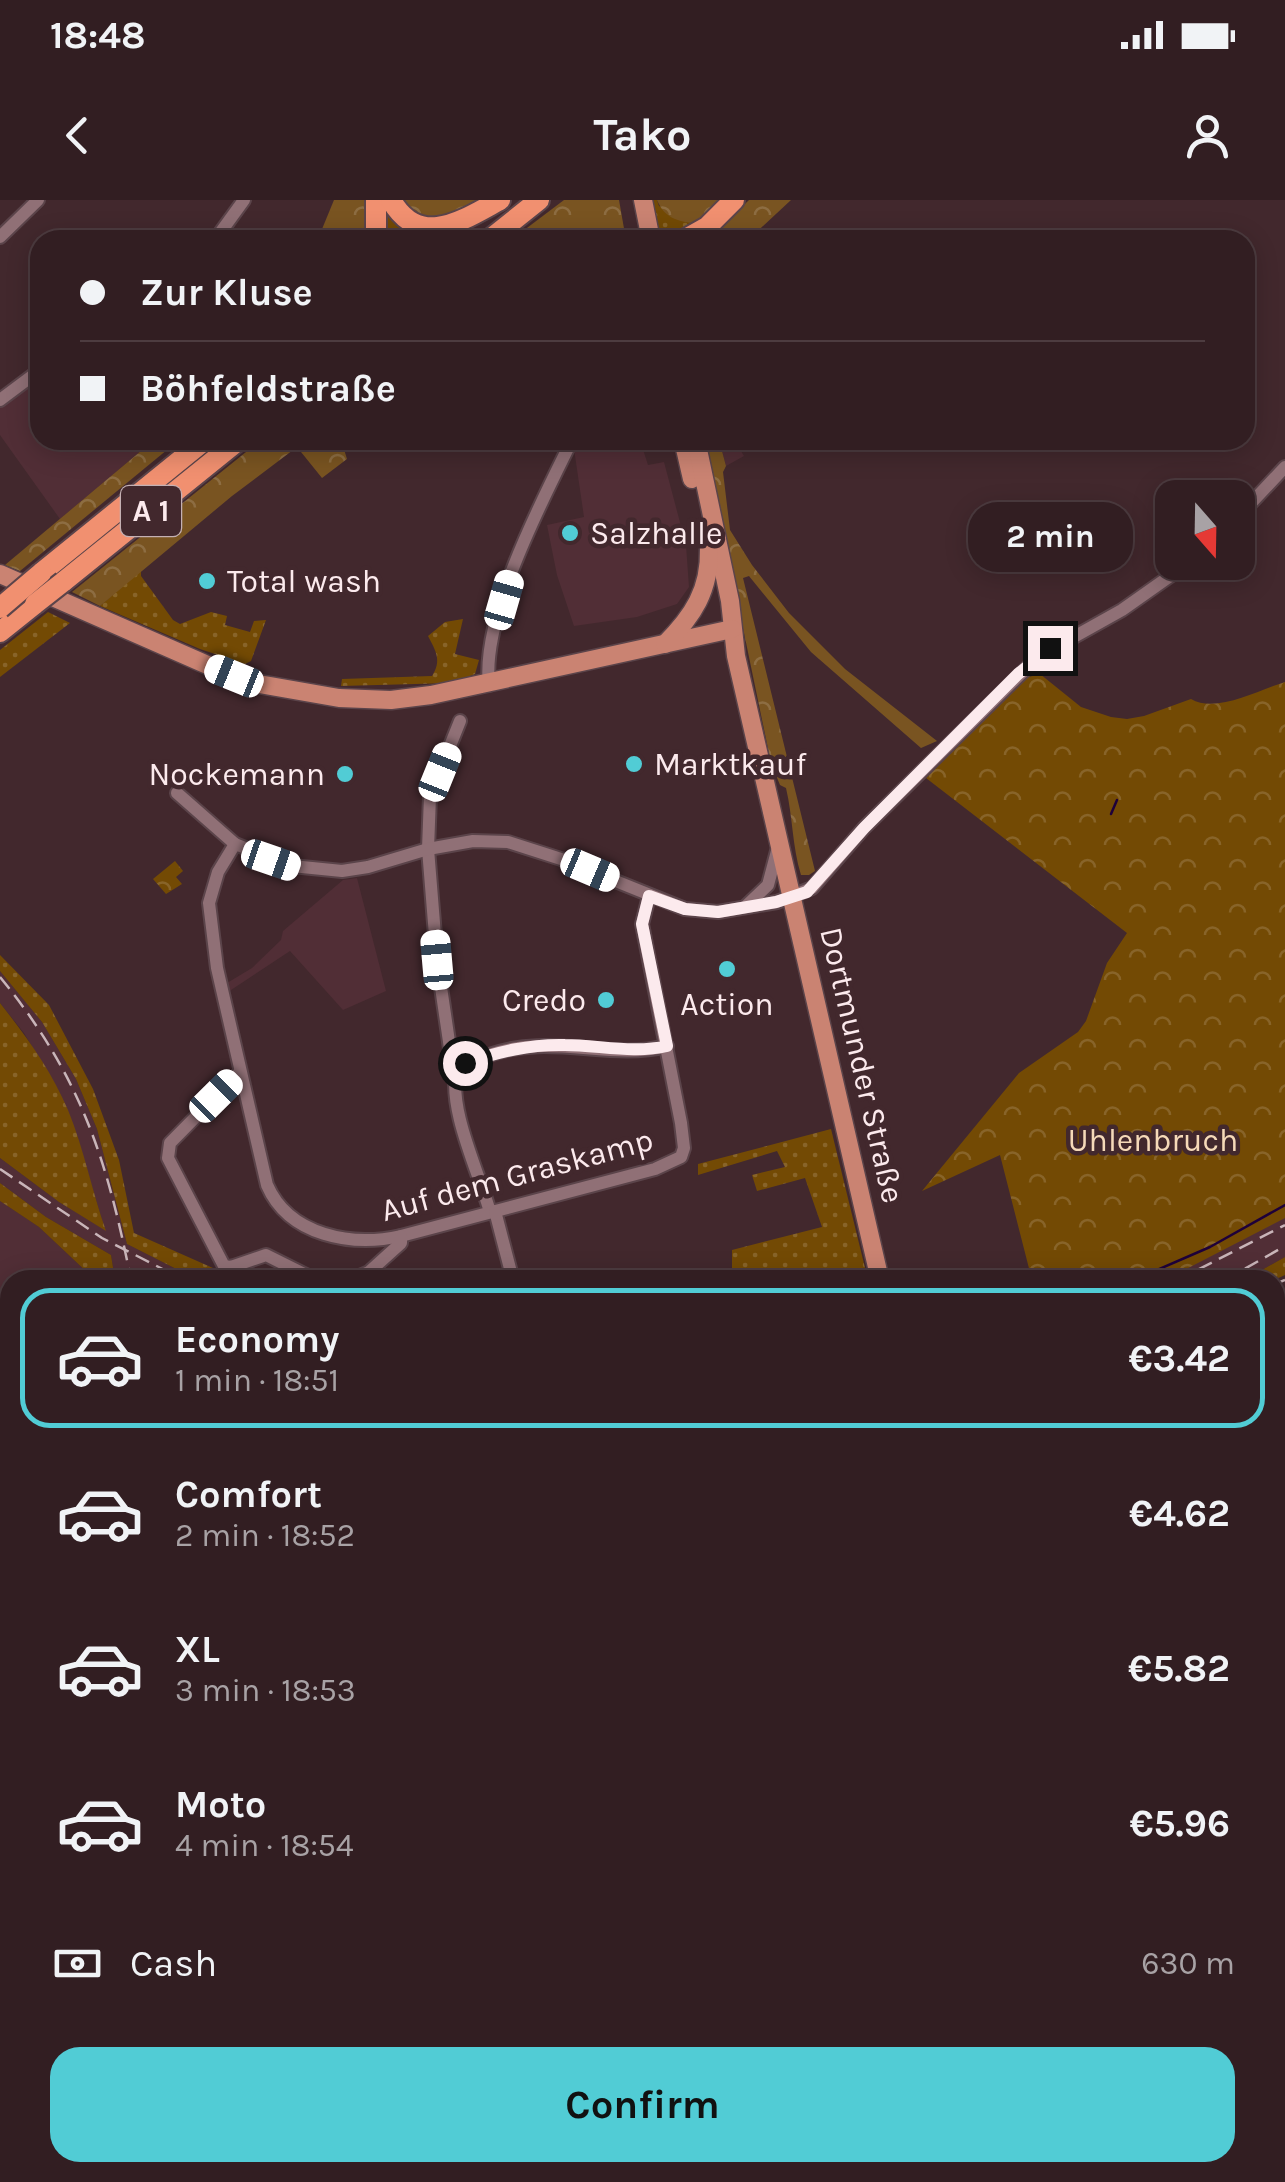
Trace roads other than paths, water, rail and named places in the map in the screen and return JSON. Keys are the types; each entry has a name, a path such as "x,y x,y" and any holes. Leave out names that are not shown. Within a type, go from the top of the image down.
{"highway":[{"path":"376,200 376,230"},
{"path":"392,200 406,219 426,228 452,226 503,200"},
{"path":"468,230 503,200"},
{"path":"502,230 540,200"},
{"path":"702,230 734,200"},
{"path":"712,230 744,200"},
{"name":"A 1","path":"0,608 193,450"},
{"name":"A 1","path":"0,632 227,450"}],"main road":[{"path":"633,200 639,230"},
{"path":"643,200 649,230"},
{"name":"Dortmunder Straße","path":"685,450 732,629 878,1270"},
{"name":"Dortmunder Straße","path":"698,450 730,602 732,629"},
{"path":"663,646 690,618 704,594 709,549"},
{"path":"0,574 212,667 293,692 390,700 489,684 732,629"}],"street":[{"path":"0,236 38,200"},
{"path":"222,230 244,200"},
{"path":"0,400 30,378"},
{"path":"489,684 488,660 511,576 568,450"},
{"path":"1255,498 1285,467"},
{"path":"178,794 234,844 292,866 316,870 368,868 428,849 473,841 508,842 698,911 740,909 793,898 812,888 864,828 1028,666 1050,648 1165,580"},
{"path":"457,1068 452,1062 437,960 428,849 430,796 460,721"},
{"path":"740,909 768,885 778,842"},
{"name":"Auf dem Graskamp","path":"234,844 218,872 209,903 217,968 267,1185 280,1207 298,1222 339,1238 366,1241 401,1236 655,1169 681,1158 684,1140 642,924 649,896"},
{"path":"457,1068 494,1053 540,1045 645,1050 667,1046"},
{"path":"457,1068 454,1081 461,1120 510,1270"},
{"path":"239,1073 170,1143 168,1158 224,1266 266,1254 297,1270"},
{"path":"368,1270 401,1242 401,1236"}],"waterway":[{"path":"1111,814 1117,800"},
{"path":"1157,1270 1210,1247 1285,1205"}],"railway":[{"path":"0,977 51,1049 86,1119 112,1195 129,1270"},
{"path":"0,1169 102,1238 164,1270"},
{"path":"1197,1270 1285,1225"},
{"path":"1243,1270 1285,1246"}],"place":[{"name":"Salzhalle","path":"570,533"},
{"name":"Total wash","path":"207,581"},
{"name":"Marktkauf","path":"634,764"},
{"name":"Nockemann","path":"345,774"},
{"name":"Action","path":"727,969"},
{"name":"Credo","path":"606,1000"}],"park label":[{"name":"Uhlenbruch","path":"1153,1140"}]}
